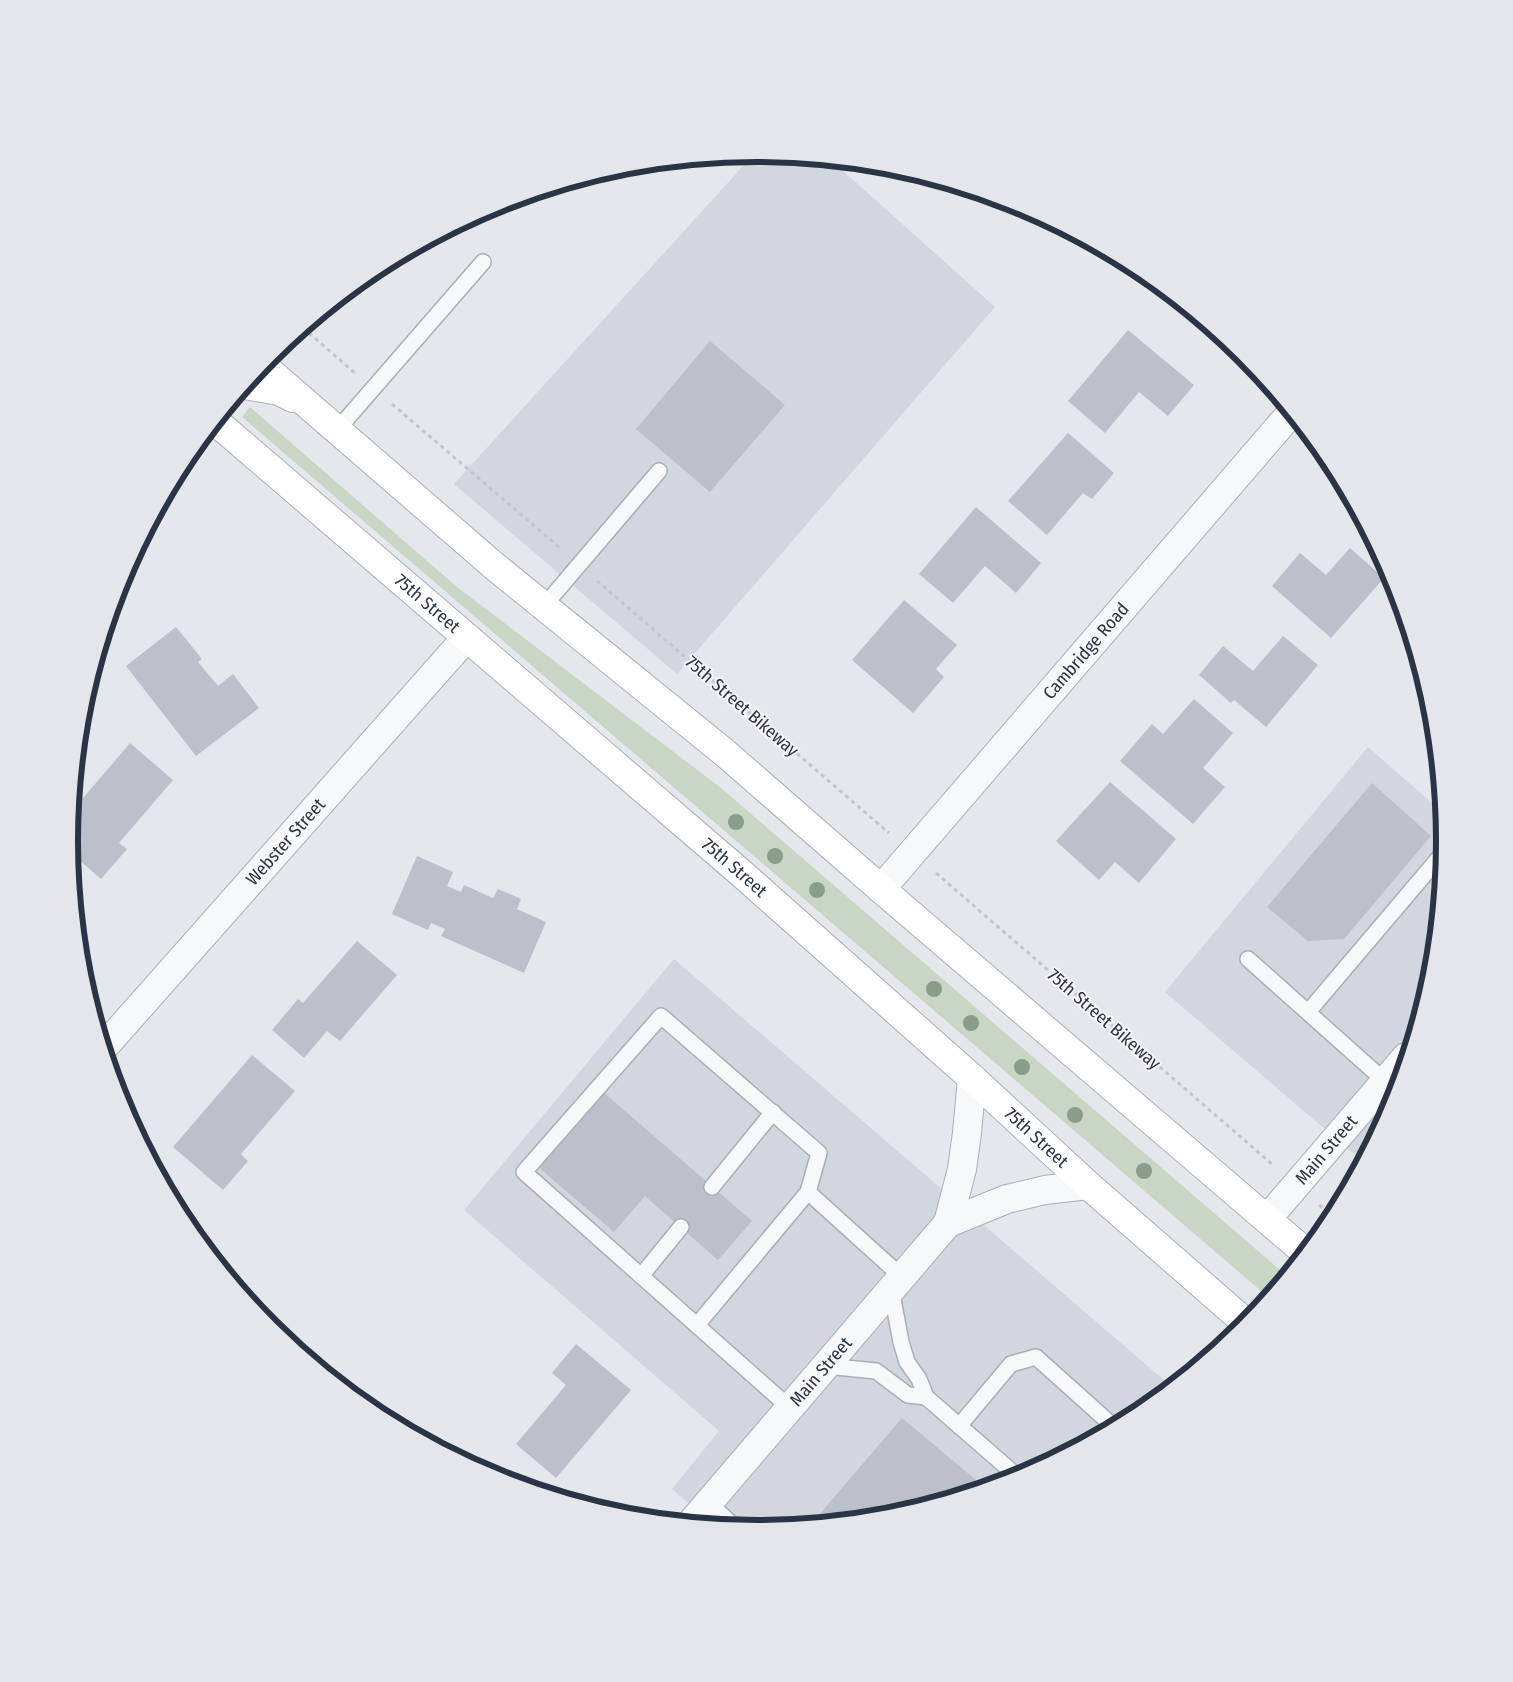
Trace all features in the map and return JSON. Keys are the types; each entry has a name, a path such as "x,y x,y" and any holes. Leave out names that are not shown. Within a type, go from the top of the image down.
{"main road":[{"path":"268,370 493,565 725,753 1300,1247"},
{"path":"252,386 279,391 310,407"},
{"name":"75th Street","path":"220,425 741,873 972,1078 1088,1185 1240,1318"}],"street":[{"name":"Cambridge Road","path":"881,889 1286,417"},
{"name":"Webster Street","path":"109,1042 466,638"},
{"name":"Main Street","path":"701,1513 948,1223 962,1169 972,1078"},
{"name":"Main Street","path":"1267,1219 1388,1089"},
{"name":"Main Street","path":"948,1223 1007,1199 1045,1190 1088,1185"}],"lane":[{"path":"337,430 483,262"},
{"path":"544,606 658,471"},
{"path":"1308,1012 1435,862"},
{"path":"1248,959 1389,1086"},
{"path":"697,1325 808,1192 820,1153 661,1016 524,1172 790,1408"},
{"path":"712,1187 773,1112"},
{"path":"808,1192 897,1283 901,1342 907,1362 919,1379 926,1397 1010,1470"},
{"path":"641,1276 680,1226"},
{"path":"959,1426 1011,1364 1036,1357 1109,1421"},
{"path":"826,1366 876,1371 908,1395 926,1397"},
{"path":"701,1513 716,1519"}],"path":[{"path":"308,332 362,378"},
{"path":"390,402 552,541"},
{"name":"75th Street Bikeway","path":"603,586 881,825"},
{"name":"75th Street Bikeway","path":"945,880 1264,1157"}],"shaded area":[{"path":"747,162 801,163 839,167 995,307 677,674 454,484"},
{"path":"1368,747 1434,805 1436,841 1434,885 1430,930 1422,973 1412,1017 1399,1059 1384,1101 1357,1157 1165,992"},
{"path":"674,959 1167,1382 1134,1406 1057,1450 975,1484 932,1497 889,1507 801,1519 706,1518 672,1489 719,1431 464,1210"}],"green space":[{"path":"250,407 457,587 721,788 1281,1271 1267,1289 1263,1293 242,417"}],"building":[{"path":"1128,330 1194,385 1168,416 1139,392 1105,433 1068,401"},
{"path":"710,341 785,405 710,492 636,429"},
{"path":"1068,433 1114,473 1092,499 1083,493 1047,535 1008,501"},
{"path":"976,507 1041,563 1016,593 985,566 953,603 919,574"},
{"path":"1350,548 1383,579 1331,638 1272,586 1300,553 1326,575"},
{"path":"904,600 957,645 936,669 944,677 913,713 852,660"},
{"path":"176,627 202,659 198,662 218,686 233,674 259,708 196,756 126,666"},
{"path":"1283,636 1318,665 1266,727 1234,700 1231,703 1199,675 1223,646 1253,671"},
{"path":"1194,699 1233,733 1203,768 1225,787 1193,824 1120,761 1152,724 1163,734"},
{"path":"130,743 173,780 119,843 127,849 101,879 78,859 79,803"},
{"path":"1110,782 1176,839 1139,883 1115,862 1099,880 1056,841"},
{"path":"1372,783 1431,836 1344,939 1308,941 1267,907"},
{"path":"417,856 453,872 447,886 461,892 464,885 493,898 498,889 521,899 517,909 546,922 524,973 441,936 445,929 431,923 428,930 392,914"},
{"path":"357,941 397,975 340,1041 327,1031 304,1058 272,1030 298,999 303,1003"},
{"path":"252,1055 295,1091 241,1154 248,1161 223,1190 173,1147"},
{"path":"602,1091 752,1221 718,1260 645,1196 614,1232 537,1166"},
{"path":"576,1344 631,1390 556,1478 516,1444 566,1385 552,1373"},
{"path":"902,1418 976,1480 972,1485 932,1497 889,1507 817,1517"}]}
